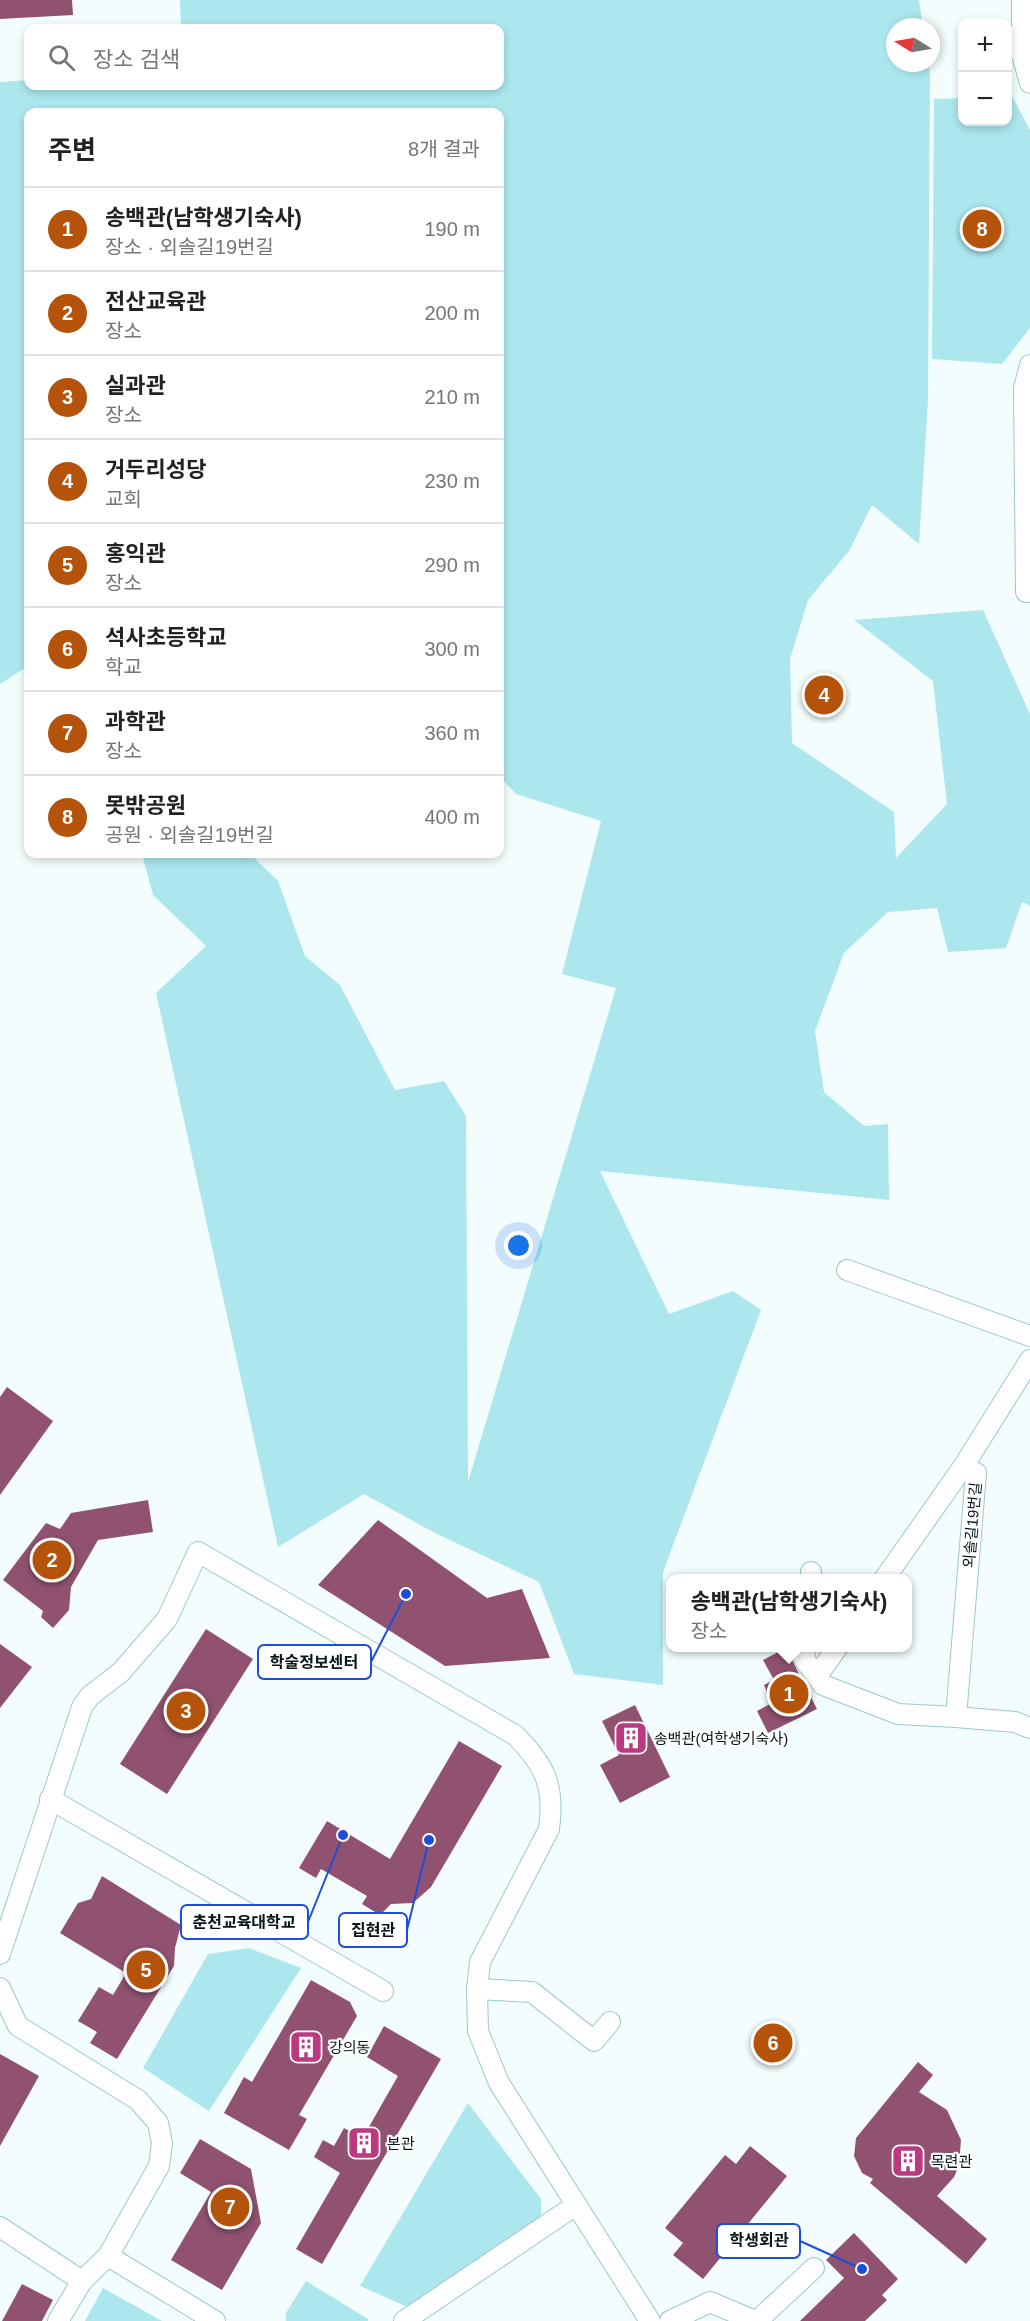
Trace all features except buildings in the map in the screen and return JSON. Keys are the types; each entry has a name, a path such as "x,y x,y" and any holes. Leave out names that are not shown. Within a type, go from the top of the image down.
{"street":[{"path":"1022,0 1022,55 1030,83"},
{"path":"1030,365 1024,388 1026,592 1030,592"},
{"path":"847,1270 1030,1336"},
{"name":"외솔길19번길","path":"956,1717 976,1473 963,1467 1030,1360"},
{"path":"888,1574 963,1467"},
{"path":"0,1954 82,1707 90,1696 121,1672 167,1619 198,1552 515,1735 535,1756 546,1776 552,1806 549,1829 480,1962 477,1989 478,2031 499,2083 650,2321"},
{"path":"805,1652 804,1659 823,1685 898,1714 1015,1722 1030,1728"},
{"path":"817,1676 834,1652"},
{"path":"50,1799 383,1991"},
{"path":"0,1988 18,2026 138,2100 158,2123 162,2143 159,2166 108,2256 82,2281 58,2321"},
{"path":"477,1989 532,1992 594,2041 610,2022"},
{"path":"404,2321 576,2205"},
{"path":"0,2227 82,2281"},
{"path":"108,2256 215,2321"},
{"path":"670,2321 710,2302 756,2321 814,2268"}],"shaded area":[{"path":"180,0 919,0 922,18 886,18 886,72 930,72 928,401 919,544 872,505 849,551 808,600 790,659 792,743 894,812 896,858 947,804 933,681 854,620 983,610 1030,714 1030,906 1022,902 1006,948 948,952 937,908 888,912 844,953 815,1031 824,1092 864,1126 888,1124 889,1200 600,1171 669,1314 733,1291 761,1310 663,1572 663,1685 574,1674 539,1582 435,1533 364,1494 278,1547 156,993 206,946 153,895 143,858 254,858 278,881 305,956 340,985 395,1090 444,1081 466,1116 468,1482 616,988 562,974 601,821 516,794 504,781 504,108 24,108 24,669 0,684 0,82 24,80 24,90 504,90 504,24 181,24"},
{"path":"1012,96 1030,130 1030,328 1002,364 932,359 934,99 958,98 958,126 1012,126"},
{"path":"249,1948 301,1968 209,2111 143,2068 208,1954"},
{"path":"468,2103 541,2199 541,2218 410,2308 360,2286"},
{"path":"306,2281 368,2321 286,2321 286,2313"},
{"path":"103,2288 162,2321 85,2321"}],"place":[{"name":"못밖공원","path":"982,229"},
{"name":"거두리성당","path":"824,695"},
{"name":"전산교육관","path":"52,1560"},
{"name":"학술정보센터","path":"406,1594"},
{"name":"송백관(남학생기숙사)","path":"789,1694"},
{"name":"실과관","path":"186,1711"},
{"name":"송백관(여학생기숙사)","path":"631,1738"},
{"name":"춘천교육대학교","path":"343,1835"},
{"name":"집현관","path":"429,1840"},
{"name":"홍익관","path":"146,1970"},
{"name":"석사초등학교","path":"773,2043"},
{"name":"강의동","path":"306,2047"},
{"name":"본관","path":"364,2143"},
{"name":"목련관","path":"908,2161"},
{"name":"과학관","path":"230,2207"},
{"name":"학생회관","path":"862,2269"}]}
